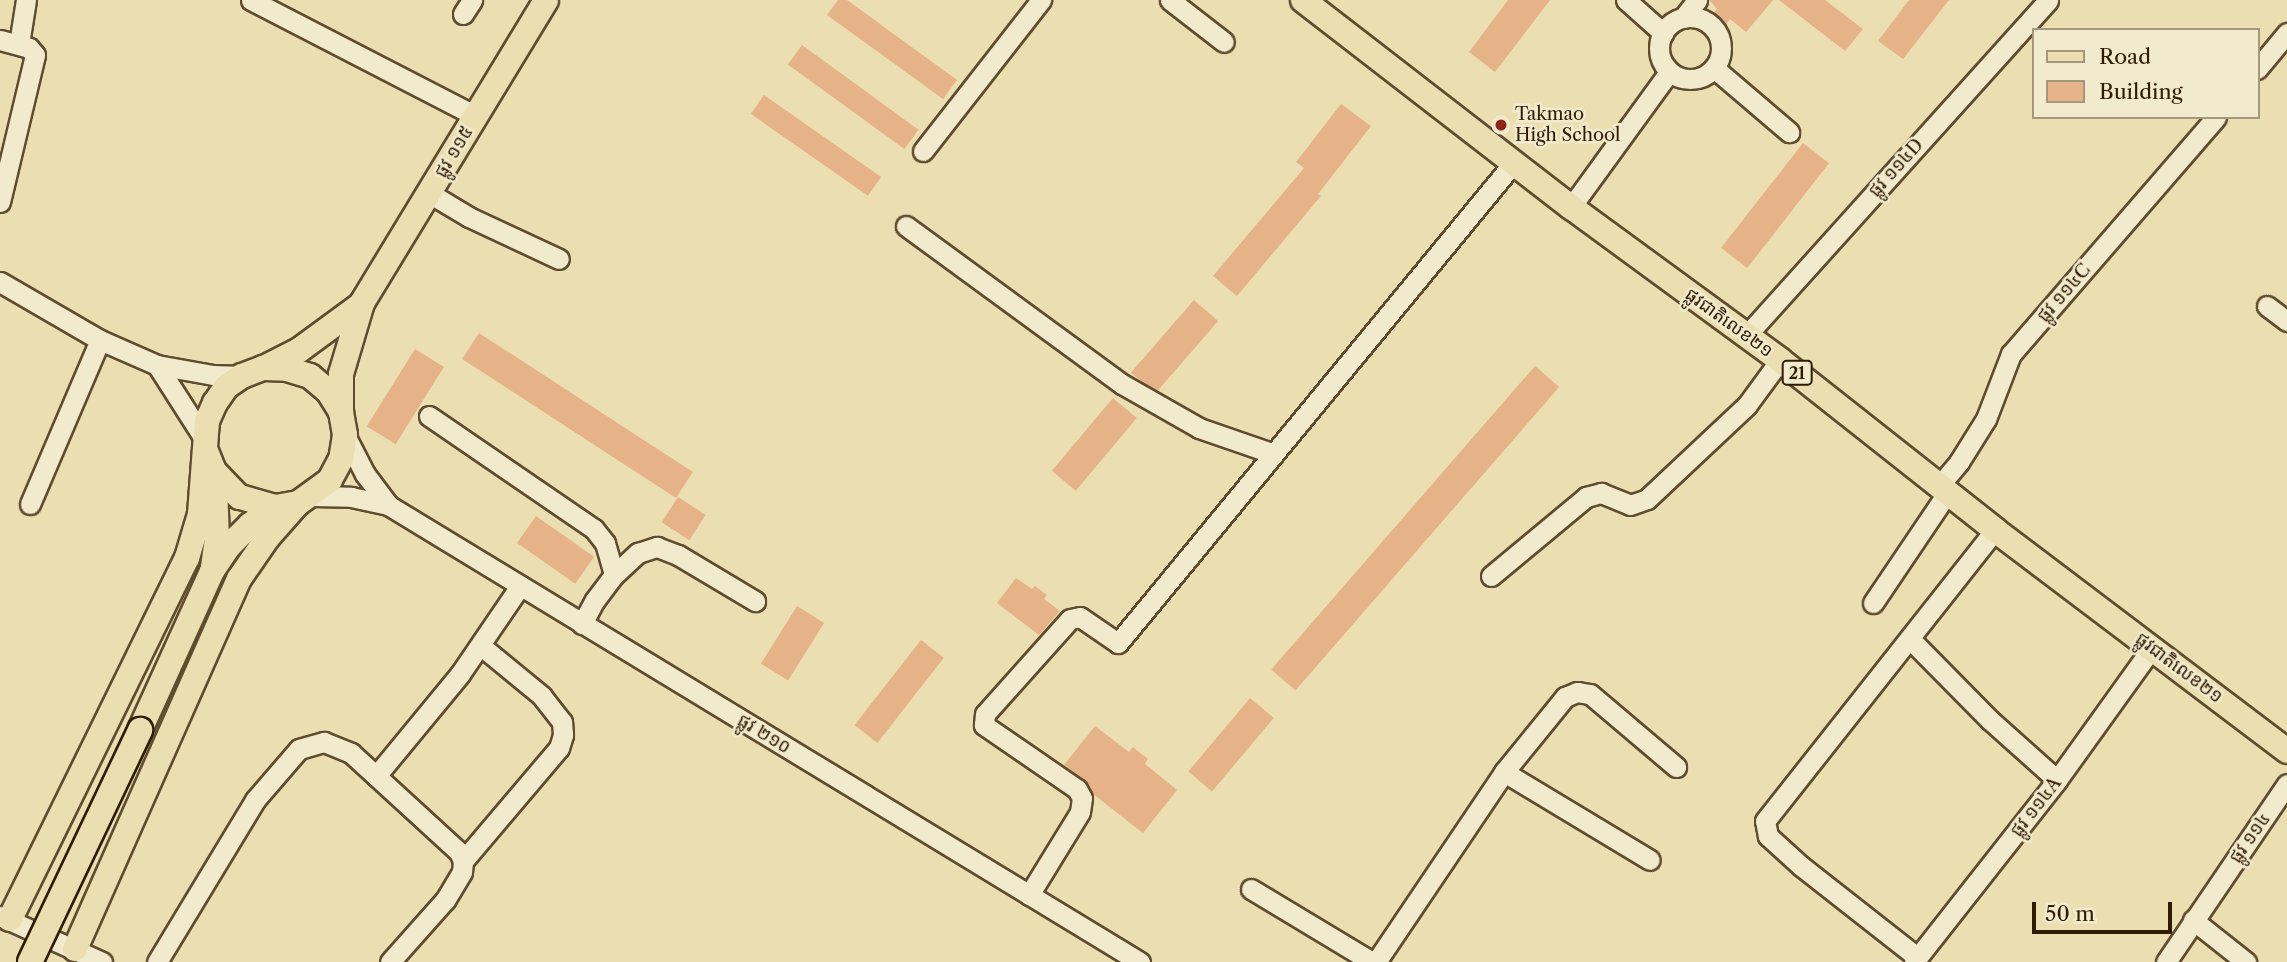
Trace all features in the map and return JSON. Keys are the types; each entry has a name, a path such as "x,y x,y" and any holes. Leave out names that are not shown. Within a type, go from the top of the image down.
{"main road":[{"name":"ផ្លូវ ១១៥","path":"343,424 341,374 362,303 546,0"},
{"name":"ផ្លូវជាតិលេខ២១","path":"1311,2 1572,207 1745,337 1780,360 1995,530 2287,751"},
{"name":"ផ្លូវ ១១៥","path":"253,372 298,351 362,303"},
{"path":"30,962 212,571 229,546 330,480 341,459 343,424 328,391 310,376 287,369 253,372 226,387 215,403 207,421 208,454 217,505 212,571"},
{"path":"208,454 239,497 295,502"},
{"path":"5,917 187,558 200,514 208,454"},
{"path":"75,949 239,579 295,502"}],"street":[{"path":"0,202 34,67 35,55 29,48 9,42 26,0"},
{"path":"251,0 476,116"},
{"path":"923,151 1041,0"},
{"path":"1170,0 1224,42"},
{"path":"1626,0 1663,33"},
{"path":"1683,18 1697,0"},
{"name":"ផ្លូវ ១១៤D","path":"1745,337 2048,0"},
{"path":"1683,18 1696,18 1708,23 1717,32 1721,44 1720,57 1714,68 1704,76 1680,78 1669,72 1661,60 1659,46 1663,33 1671,23 1683,18"},
{"path":"2259,67 2287,33"},
{"path":"1714,68 1789,132"},
{"path":"1572,207 1669,72"},
{"name":"ផ្លូវ ១១៤C","path":"1873,603 1986,419 2011,354 2214,119"},
{"path":"1029,895 1080,812 1082,798 1077,789 984,725 985,713 1076,616 1118,643 1515,161"},
{"path":"429,193 469,217 559,259"},
{"path":"906,226 1122,384 1199,428 1274,454"},
{"path":"0,282 100,340 157,365 214,375 253,372"},
{"path":"2267,306 2287,321"},
{"path":"30,504 100,340"},
{"path":"1491,576 1586,497 1601,493 1630,505 1647,499 1748,405 1780,360"},
{"path":"157,365 208,454"},
{"path":"429,416 594,529 605,543 614,575"},
{"name":"ផ្លូវ ២១០","path":"343,424 365,474 388,505"},
{"name":"ផ្លូវ ២១០","path":"295,502 351,497 388,505 1140,962"},
{"path":"1916,960 1768,836 1764,830 1765,821 1995,530"},
{"path":"582,624 595,600 614,575 638,553 657,547 678,555 755,601"},
{"path":"376,776 480,645 520,586"},
{"path":"1910,639 1990,720 2057,780"},
{"path":"463,862 559,748 563,736 562,722 542,696 480,645"},
{"name":"ផ្លូវ ១១៤A","path":"1916,960 2057,780 2152,648"},
{"path":"1251,889 1374,962 1504,772 1565,697 1577,692 1590,694 1676,767"},
{"path":"157,962 255,800 299,749 324,741 351,753 459,852 463,862 462,872 445,900 390,962"},
{"path":"1504,772 1650,860"},
{"name":"ផ្លូវ ១១៤","path":"2166,962 2287,784"},
{"path":"5,917 102,962"},
{"path":"2193,920 2246,962"}],"building":[{"path":"838,0 847,0 957,80 943,99 827,15"},
{"path":"1508,0 1550,0 1495,72 1469,52"},
{"path":"1709,0 1773,0 1746,32 1730,19 1722,30 1709,19 1717,9"},
{"path":"1779,0 1825,0 1863,29 1845,51"},
{"path":"1909,0 1949,0 1903,59 1878,41"},
{"path":"802,45 918,130 904,149 788,64"},
{"path":"764,95 881,177 868,196 751,114"},
{"path":"1341,104 1371,126 1318,194 1321,196 1237,296 1213,276 1304,168 1296,162"},
{"path":"1803,143 1829,163 1747,268 1721,248"},
{"path":"1194,300 1218,321 1155,393 1131,372"},
{"path":"479,333 693,472 676,498 462,359"},
{"path":"415,349 444,367 396,444 367,426"},
{"path":"1535,366 1559,387 1295,690 1271,669"},
{"path":"1113,398 1137,418 1076,491 1052,471"},
{"path":"678,497 706,515 689,540 662,522"},
{"path":"536,516 594,557 575,584 517,543"},
{"path":"1016,578 1032,589 1035,586 1047,595 1044,599 1060,611 1039,635 997,603"},
{"path":"797,606 824,623 788,681 761,664"},
{"path":"921,640 944,658 877,743 855,725"},
{"path":"1250,698 1274,718 1212,791 1188,772"},
{"path":"1095,726 1129,752 1133,747 1148,759 1145,764 1177,790 1143,833 1093,794 1084,779 1064,765"}],"place":[{"name":"Takmao High School","path":"1501,125"}]}
